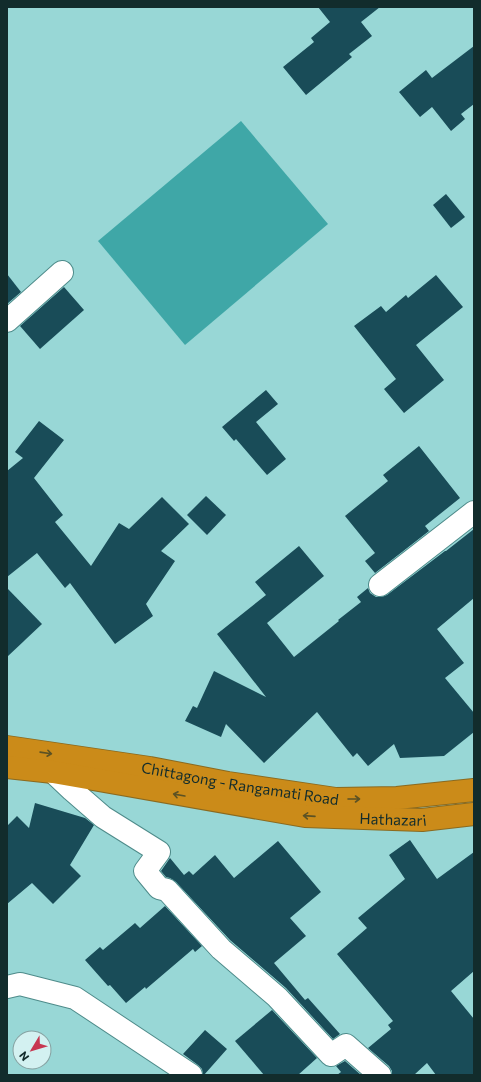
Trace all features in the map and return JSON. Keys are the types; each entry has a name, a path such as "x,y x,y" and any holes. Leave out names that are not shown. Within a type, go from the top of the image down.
{"highway":[{"name":"Chittagong - Rangamati Road","path":"7,747 150,768 228,783 336,799 397,798 474,790"},
{"path":"7,766 53,772"},
{"name":"Hathazari","path":"53,772 305,816 422,820 474,814"}],"street":[{"path":"7,321 62,272"},
{"path":"380,585 474,512"},
{"path":"53,772 103,817 158,852 145,871 160,888 166,890 221,949 276,997 331,1055 346,1045 380,1075"},
{"path":"7,988 20,984 75,998 191,1075"}],"water":[{"path":"241,121 328,224 185,345 98,241"}],"building":[{"path":"318,7 380,7 361,22 372,36 349,54 352,57 306,95 283,67 314,42 311,38 330,22"},
{"path":"474,46 474,104 461,114 465,119 451,131 432,107 420,117 399,92 426,70 432,78"},
{"path":"446,194 465,217 451,228 433,205"},
{"path":"7,274 21,292 7,304"},
{"path":"436,275 463,307 416,345 444,380 404,413 384,389 396,379 354,326 381,306 386,312 406,295 408,298"},
{"path":"64,287 84,310 40,349 20,326"},
{"path":"266,390 278,404 256,422 286,459 267,475 236,439 234,441 222,427"},
{"path":"39,421 64,440 34,478 63,515 55,522 91,566 119,523 129,529 162,497 189,524 161,551 175,561 146,604 153,616 115,644 70,583 65,588 37,553 7,577 7,471 23,458 15,452"},
{"path":"419,446 460,498 425,526 429,531 375,573 365,561 375,553 345,516 388,481 383,475"},
{"path":"206,496 226,515 207,535 187,515"},
{"path":"474,529 474,598 437,629 464,663 445,678 474,713 474,732 444,756 400,758 394,744 368,766 357,753 353,757 317,712 264,763 226,724 221,737 185,721 193,706 197,708 214,671 266,697 217,634 266,595 255,582 299,546 324,576 267,623 294,657 361,602 357,597 368,588 370,593 376,597 387,595"},
{"path":"7,588 42,624 7,657"},
{"path":"35,803 85,818 94,825 70,865 81,876 53,904 32,883 7,904 7,826 17,816 29,828"},
{"path":"410,840 437,879 474,852 474,971 451,991 474,1019 474,1075 436,1075 427,1063 414,1075 392,1075 392,1071 389,1066 368,1048 391,1029 388,1025 393,1021 337,954 367,928 358,918 405,879 389,855"},
{"path":"278,841 321,892 290,918 306,936 274,963 305,1000 308,998 340,1034 333,1039 286,988 230,940 176,882 166,877 161,871 170,858 184,875 189,871 193,875 215,855 234,878"},
{"path":"165,906 202,946 195,952 193,949 146,989 145,987 126,1003 110,985 108,986 85,960 100,947 103,950 135,923 140,928"},
{"path":"272,1010 317,1058 298,1075 264,1075 235,1041"},
{"path":"205,1030 227,1049 203,1075 202,1069 183,1054"},
{"path":"345,1061 361,1075 337,1075 341,1072 336,1066"}]}
